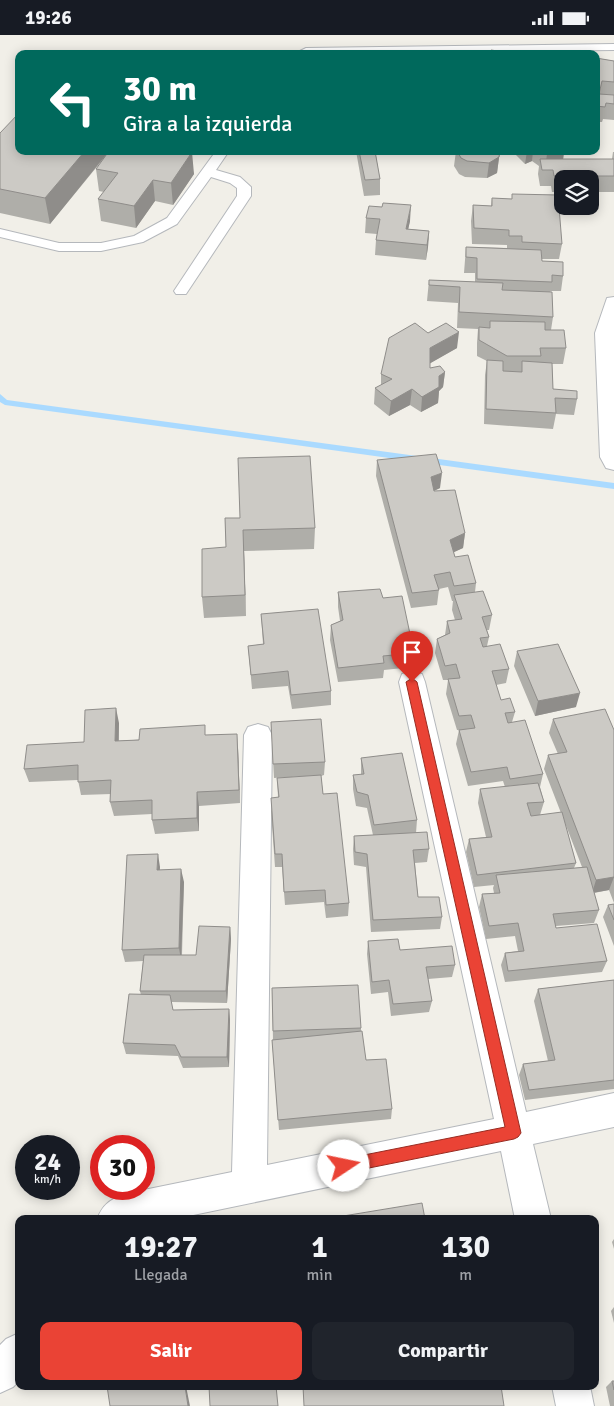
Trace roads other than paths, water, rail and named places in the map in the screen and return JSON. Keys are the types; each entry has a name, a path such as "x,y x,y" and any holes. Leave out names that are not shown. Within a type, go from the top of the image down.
{"street":[{"path":"614,303 606,333 612,457 614,462"},
{"path":"412,682 532,1215"},
{"path":"249,1184 258,735"},
{"path":"120,1215 124,1212 249,1184 514,1133 614,1110"},
{"path":"0,1374 15,1357"},
{"path":"572,1390 575,1406"}],"lane":[{"path":"383,50 614,47"},
{"path":"0,233 59,247 101,247 138,239 172,221 220,155"},
{"path":"181,291 244,196 244,187 235,181 208,172"}],"waterway":[{"path":"0,397 5,402 614,486"}]}
